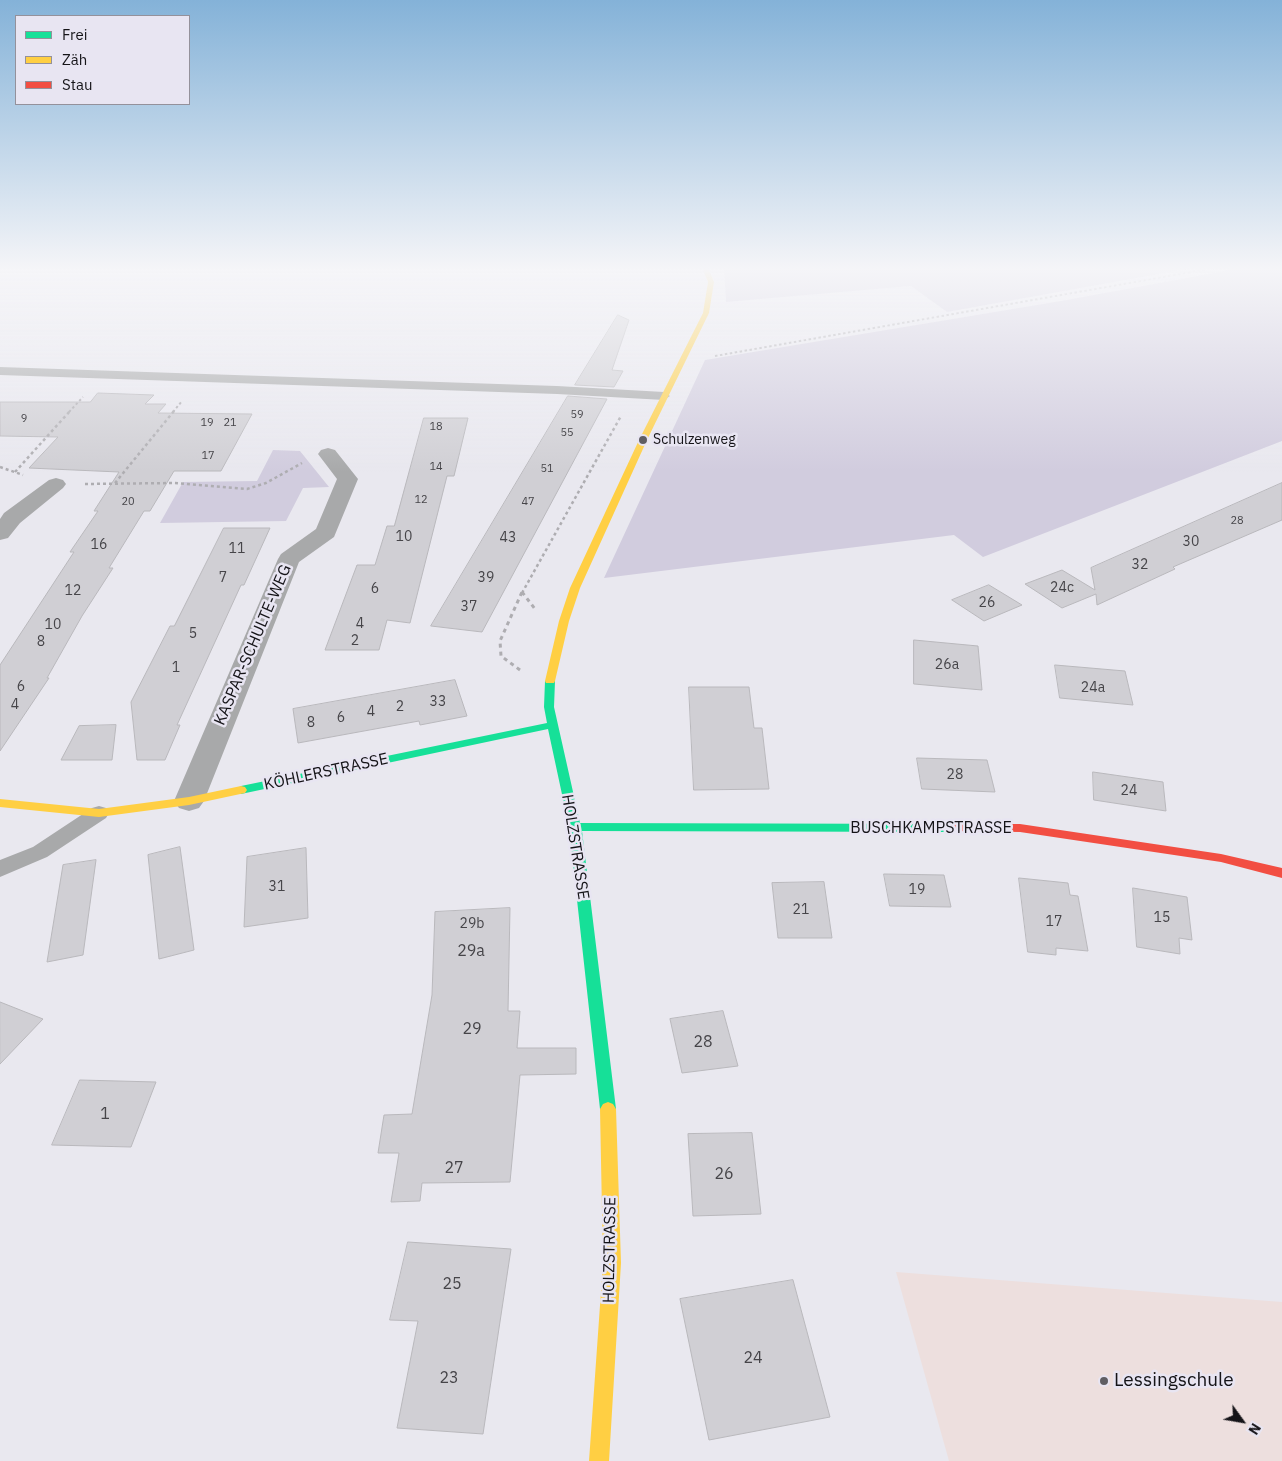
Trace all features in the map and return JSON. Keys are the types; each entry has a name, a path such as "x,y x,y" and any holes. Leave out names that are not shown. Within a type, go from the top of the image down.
{"street":[{"name":"HOLZSTRASSE","path":"599,1461 612,1263 608,1092 575,827 549,707 550,682 564,620 575,588 664,396 695,335"},
{"name":"KASPAR-SCHULTE-WEG","path":"189,801 288,559 326,532 348,479 328,454"},
{"path":"0,533 12,518 56,484"},
{"name":"KÖHLERSTRASSE","path":"0,803 100,813 189,801 552,724"},
{"name":"BUSCHKAMPSTRASSE","path":"575,827 1020,828 1221,858 1282,873"}],"lane":[{"path":"0,371 557,390 664,396"},
{"name":"KÖHLERSTRASSE","path":"0,869 40,852 100,813"}],"path":[{"path":"685,356 711,356 830,335"},
{"path":"14,472 104,374"},
{"path":"115,483 202,378"},
{"path":"550,682 521,671 502,656 500,641 522,592 629,402 644,396"},
{"path":"56,484 205,484 232,489 252,488 267,484 288,469 328,454"}],"shaded area":[{"path":"855,335 1282,335 1282,441 983,557 954,535 604,578 705,360"},
{"path":"273,450 300,451 329,487 303,488 286,521 160,523 183,482 257,481"},
{"name":"Lessingschule","path":"896,1272 1282,1302 1282,1461 949,1461"}],"building":[{"path":"606,335 624,335 612,370 623,371 614,387 575,385"},
{"path":"98,393 154,395 145,404 166,404 158,413 252,414 221,471 174,471 150,511 144,511 109,568 113,568 82,616 47,678 49,678 0,751 0,665 74,552 70,552 98,511 94,511 119,472 29,468 58,437 0,436 0,402 90,402"},
{"path":"568,396 607,399 482,632 431,626"},
{"path":"424,418 468,418 454,476 447,476 410,623 387,620 379,650 325,650 357,565 375,565 387,526 394,526"},
{"path":"1282,483 1282,520 1173,567 1175,569 1097,605 1096,594 1062,608 1025,584 1062,570 1095,590 1091,568"},
{"path":"224,528 270,528 244,585 241,585 177,725 180,725 165,760 137,760 131,702 170,626 174,626"},
{"path":"989,585 1022,605 984,621 952,600"},
{"path":"914,640 978,646 982,690 914,684"},
{"path":"1055,665 1125,671 1133,705 1060,698"},
{"path":"455,680 467,716 420,725 419,721 298,743 293,709"},
{"path":"689,687 749,687 754,728 762,728 769,789 694,790"},
{"path":"116,725 112,760 61,760 79,726"},
{"path":"917,758 987,760 995,792 922,789"},
{"path":"1093,772 1163,782 1166,811 1094,800"},
{"path":"180,847 194,950 159,959 148,855"},
{"path":"306,848 308,918 244,927 247,857"},
{"path":"96,860 83,955 47,962 63,865"},
{"path":"884,874 944,875 951,907 890,906"},
{"path":"1019,878 1068,883 1070,895 1078,896 1088,951 1056,948 1056,955 1028,952"},
{"path":"824,882 832,938 778,938 772,883"},
{"path":"1133,888 1187,897 1192,940 1179,938 1180,954 1137,947"},
{"path":"510,908 508,1011 520,1011 517,1048 576,1048 576,1074 520,1075 510,1182 422,1183 420,1201 391,1202 399,1153 378,1153 384,1115 412,1114 432,995 435,912"},
{"path":"0,1002 43,1019 0,1064"},
{"path":"723,1011 738,1066 682,1073 670,1019"},
{"path":"80,1080 156,1082 131,1147 52,1145"},
{"path":"752,1133 761,1214 693,1216 688,1134"},
{"path":"408,1242 511,1249 483,1434 397,1428 418,1321 390,1320"},
{"path":"793,1280 830,1417 709,1440 680,1299"}],"traffic: fast":[{"path":"550,681 549,707 575,827 608,1109"},
{"path":"241,790 552,725"},
{"path":"575,827 953,828"}],"traffic: slow":[{"path":"550,681 564,621 575,588 643,440 695,335"},
{"path":"0,803 99,813 189,801 241,790"},
{"path":"599,1461 612,1263 608,1109"}],"traffic: jam":[{"path":"953,828 1020,828 1221,858 1282,873"}],"place":[{"name":"Schulzenweg","path":"643,440"},
{"name":"Lessingschule","path":"1104,1381"}]}
